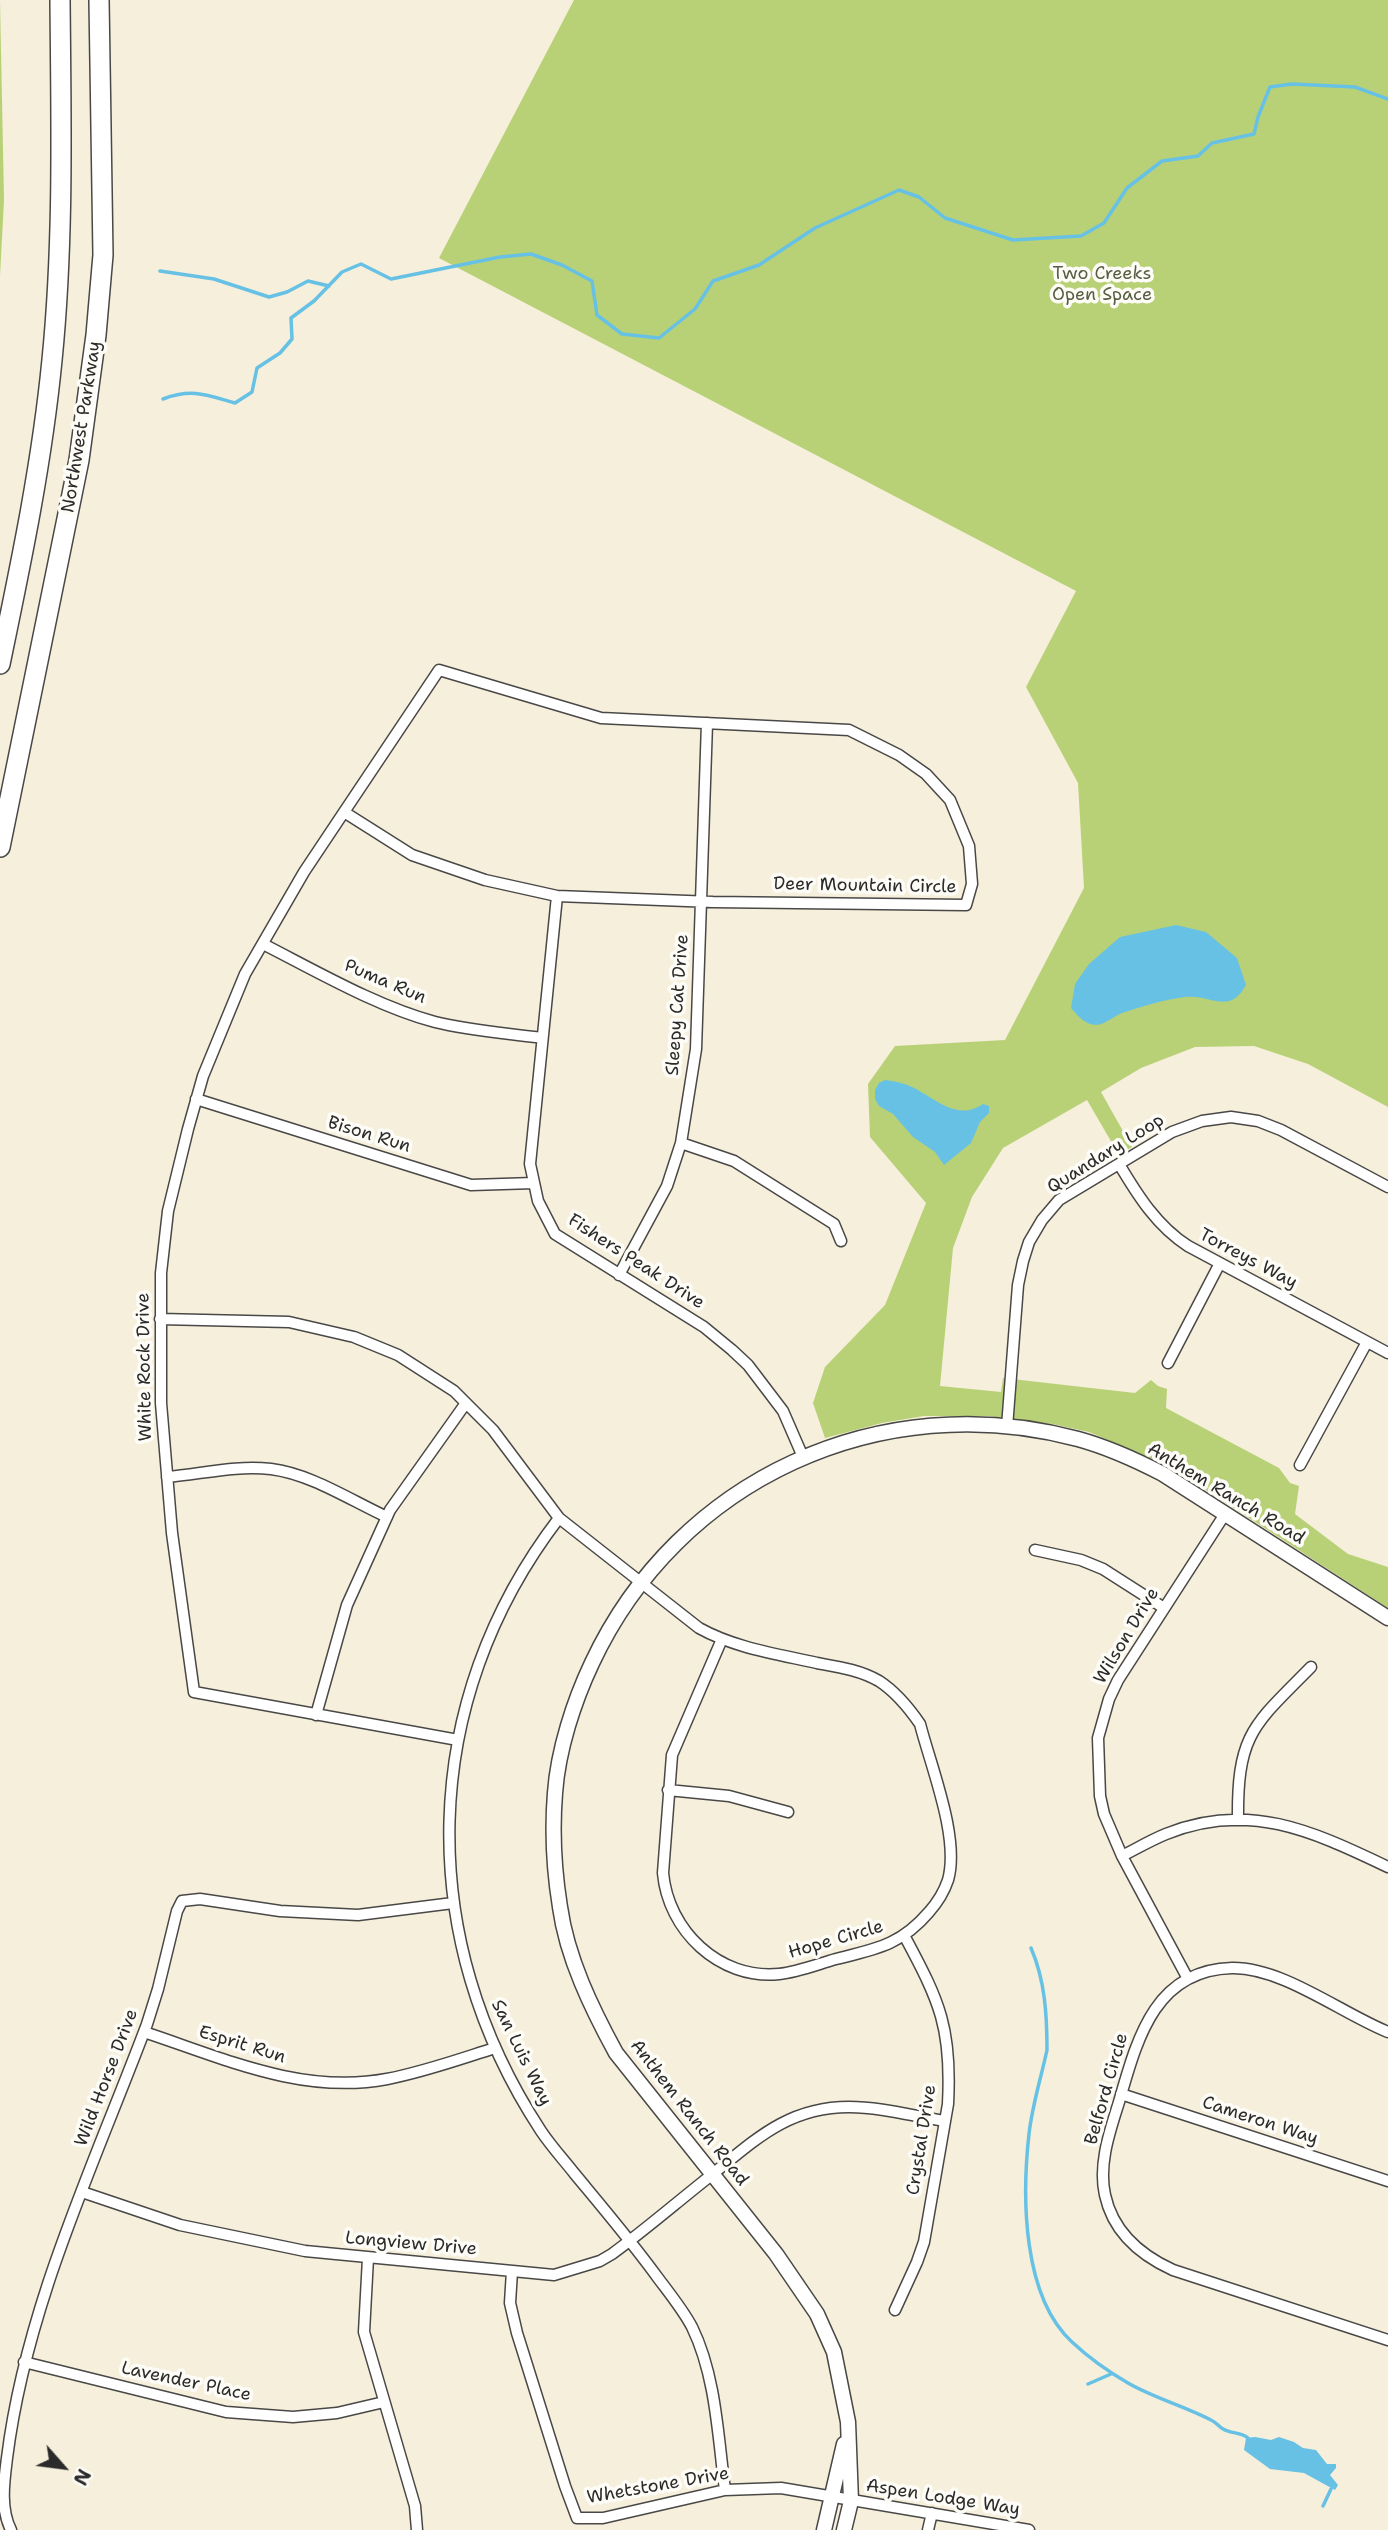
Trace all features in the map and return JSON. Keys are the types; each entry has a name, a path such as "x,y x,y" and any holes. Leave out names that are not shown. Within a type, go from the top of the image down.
{"highway":[{"path":"0,664 34,494 52,360 61,209 60,0"},
{"name":"Northwest Parkway","path":"0,846 79,460 96,335 103,255 99,0"}],"street":[{"name":"Deer Mountain Circle","path":"439,670 601,718 707,723 849,730 899,755 926,775 950,800 969,846 972,884 966,905 556,896 485,880 412,855 344,812 439,670"},
{"name":"Sleepy Cat Drive","path":"619,1275 667,1186 681,1143 696,1049 707,723"},
{"name":"White Rock Drive","path":"344,812 304,872 245,974 213,1048 196,1099 169,1211 161,1273 160,1319 161,1403 172,1533 194,1692 458,1740"},
{"name":"Fishers Peak Drive","path":"556,896 530,1164 538,1201 555,1234 704,1327 748,1365 783,1411 803,1457"},
{"name":"Puma Run","path":"262,944 408,1013 484,1032 542,1038"},
{"name":"Bison Run","path":"196,1099 471,1185 534,1183"},
{"name":"Quandary Loop","path":"1007,1427 1018,1285 1029,1242 1042,1220 1059,1200 1172,1132 1202,1121 1231,1117 1258,1121 1280,1130 1388,1187"},
{"path":"681,1143 734,1161 834,1224 841,1241"},
{"name":"Torreys Way","path":"1119,1164 1153,1216 1170,1235 1388,1353"},
{"path":"1168,1363 1220,1264"},
{"name":"Hope Circle","path":"160,1319 289,1322 354,1337 398,1355 454,1391 493,1430 559,1518 689,1620 722,1639 754,1649 862,1673 881,1682 911,1709 920,1724 951,1835 951,1858 943,1892 905,1937 876,1949 780,1974 755,1973 716,1959 699,1947 677,1920 664,1890 663,1873 669,1769 676,1741 722,1639"},
{"path":"1300,1465 1367,1342"},
{"path":"316,1715 347,1605 387,1517 466,1403"},
{"name":"Anthem Ranch Road","path":"844,2530 851,2501 848,2422 834,2352 817,2314 776,2254 616,2053 580,1980 560,1909 554,1851 555,1791 570,1715 604,1637 640,1582 678,1541 731,1496 778,1467 871,1435 965,1424 1007,1427 1077,1439 1108,1449 1163,1474 1388,1618"},
{"path":"167,1477 227,1468 272,1469 305,1478 387,1517"},
{"name":"Wilson Drive","path":"1188,1979 1122,1856 1104,1814 1100,1796 1098,1738 1109,1699 1118,1680 1225,1514"},
{"name":"San Luis Way","path":"559,1518 538,1544 513,1585 492,1627 476,1669 458,1740 450,1804 449,1869 453,1903 468,1978 511,2081 542,2132 630,2241 691,2327 704,2358 714,2407 725,2490"},
{"path":"1035,1550 1081,1560 1103,1569 1164,1608"},
{"path":"1238,1820 1238,1780 1249,1737 1262,1717 1311,1667"},
{"path":"668,1790 729,1796 788,1812"},
{"path":"1122,1856 1166,1834 1185,1828 1238,1820 1263,1821 1308,1830 1388,1867"},
{"name":"Wild Horse Drive","path":"11,2530 6,2522 2,2496 24,2362 40,2306 144,2032 182,1901 200,1899 280,1911 358,1915 453,1903"},
{"name":"Crystal Drive","path":"895,2310 924,2242 945,2121 949,2081 946,2029 928,1978 905,1937"},
{"name":"Belford Circle","path":"1388,2032 1275,1975 1233,1968 1210,1970 1188,1979 1167,1994 1144,2025 1105,2154 1105,2194 1111,2214 1133,2246 1150,2260 1173,2270 1388,2340"},
{"name":"Esprit Run","path":"144,2032 257,2071 310,2081 352,2082 386,2079 495,2048"},
{"name":"Cameron Way","path":"1121,2094 1388,2182"},
{"name":"Longview Drive","path":"82,2192 178,2224 305,2251 554,2275 600,2261 630,2241 755,2138 775,2125 801,2114 850,2107 945,2121"},
{"path":"368,2258 364,2333 415,2506 417,2530"},
{"name":"Whetstone Drive","path":"512,2271 510,2303 516,2330 565,2486 578,2518 603,2518 725,2490 782,2488 851,2501"},
{"name":"Lavender Place","path":"24,2362 226,2412 293,2417 337,2413 384,2402"},
{"name":"Anthem Ranch Road","path":"824,2530 848,2422"},
{"name":"Aspen Lodge Way","path":"851,2501 1029,2530"},
{"path":"928,2530 932,2513"}],"green space":[{"path":"0,0 4,200 0,276"},
{"name":"Two Creeks Open Space","path":"574,0 1388,0 1388,1107 1308,1064 1254,1046 1195,1047 1141,1068 1101,1092 1132,1147 1119,1155 1087,1100 1003,1148 972,1197 953,1248 940,1386 1001,1392 1003,1378 1135,1393 1151,1380 1167,1389 1166,1408 1279,1468 1290,1483 1299,1486 1295,1514 1348,1554 1388,1567 1388,1608 1169,1466 1089,1432 1052,1424 988,1416 924,1416 882,1423 825,1438 813,1403 825,1367 885,1305 926,1203 870,1137 868,1084 895,1046 1005,1040 1084,888 1078,783 1026,687 1076,591 439,258"}],"water":[{"path":"1176,925 1206,932 1237,958 1246,985 1233,1000 1226,1002 1185,997 1122,1013 1097,1025 1085,1022 1071,1008 1075,984 1089,964 1120,937"},
{"path":"885,1080 909,1086 955,1109 973,1109 983,1104 989,1106 989,1113 980,1122 971,1143 944,1165 935,1152 913,1137 893,1114 879,1106 875,1099 875,1090 879,1083"},
{"path":"1279,2437 1303,2448 1316,2450 1327,2464 1336,2464 1330,2475 1338,2485 1335,2490 1304,2473 1270,2469 1244,2450 1246,2438 1271,2440"}],"waterway":[{"path":"163,399 191,393 235,403 252,392 257,368 280,353 292,339 291,318 314,301 342,272 361,264 391,279 500,257 531,254 562,265 592,281 597,315 622,334 659,338 695,309 713,281 759,265 815,228 899,190 919,197 945,218 1013,240 1081,236 1104,223 1127,188 1162,161 1198,156 1212,143 1254,134 1270,87 1292,84 1355,87 1388,99"},
{"path":"160,271 214,279 269,297 287,292 308,281 329,286"},
{"path":"1031,1948 1044,1998 1047,2050 1029,2134 1026,2215 1029,2244 1043,2299 1072,2342 1106,2369 1138,2388 1213,2421 1226,2431 1248,2438"},
{"path":"1088,2384 1111,2374"},
{"path":"1323,2506 1331,2489"}]}
